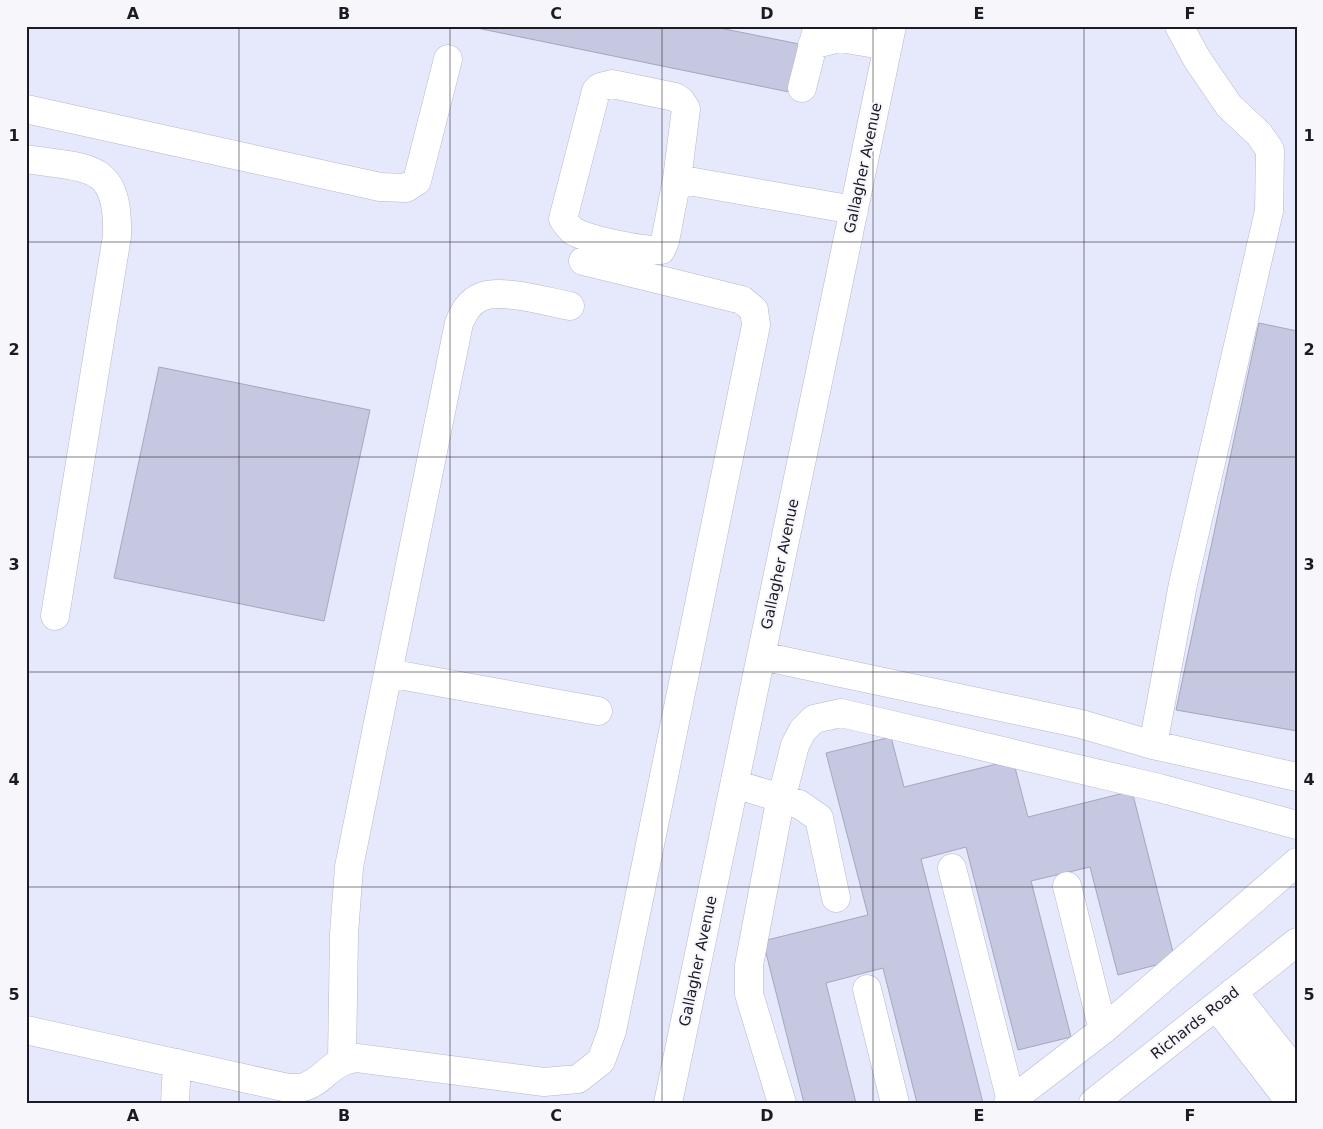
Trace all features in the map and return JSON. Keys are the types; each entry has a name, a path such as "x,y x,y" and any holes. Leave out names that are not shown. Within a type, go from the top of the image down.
{"street":[{"path":"1153,745 1184,584 1269,211 1270,150 1259,134 1229,106 1197,59 1179,26"},
{"path":"802,88 824,34 890,36"},
{"name":"Gallagher Avenue","path":"668,1103 890,36"},
{"path":"26,109 380,187 406,188 416,181 448,59"},
{"path":"612,84 675,97 681,101 686,109 677,179 665,241 661,250 650,251 586,236 572,230 563,219 596,91 600,87 612,84"},
{"path":"26,159 82,168 98,173 109,184 118,214 115,246 55,616"},
{"path":"677,179 854,210"},
{"path":"26,1030 288,1088 304,1087 317,1080 342,1060 357,1058 544,1082 578,1080 601,1061 612,1032 756,325 754,310 742,300 583,261"},
{"path":"342,1060 344,934 349,867 459,323 469,305 482,296 501,294 570,306"},
{"path":"761,656 1081,724 1153,745 1297,777"},
{"path":"388,673 598,711"},
{"path":"782,1103 749,994 749,965 781,797 795,745 803,730 814,719 841,713 1159,788 1297,825"},
{"path":"735,784 781,797 807,808 818,818 836,898"},
{"path":"952,868 1009,1102 1103,1030 1297,862"},
{"path":"1067,886 1103,1030"},
{"name":"Richards Road","path":"1093,1103 1297,942"},
{"path":"867,989 895,1103"},
{"path":"1224,999 1297,1074"},
{"path":"1224,999 1290,1103"},
{"path":"175,1103 177,1063"}],"building":[{"path":"467,26 710,26 799,44 789,92"},
{"path":"1259,323 1297,331 1297,731 1176,710"},
{"path":"159,367 370,410 324,621 114,578"},
{"path":"891,737 904,787 1013,760 1028,817 1132,791 1175,960 1118,975 1090,867 1031,881 1071,1037 1018,1050 966,847 921,859 983,1103 917,1103 883,968 826,983 856,1103 804,1103 763,941 868,915 826,753"}]}
